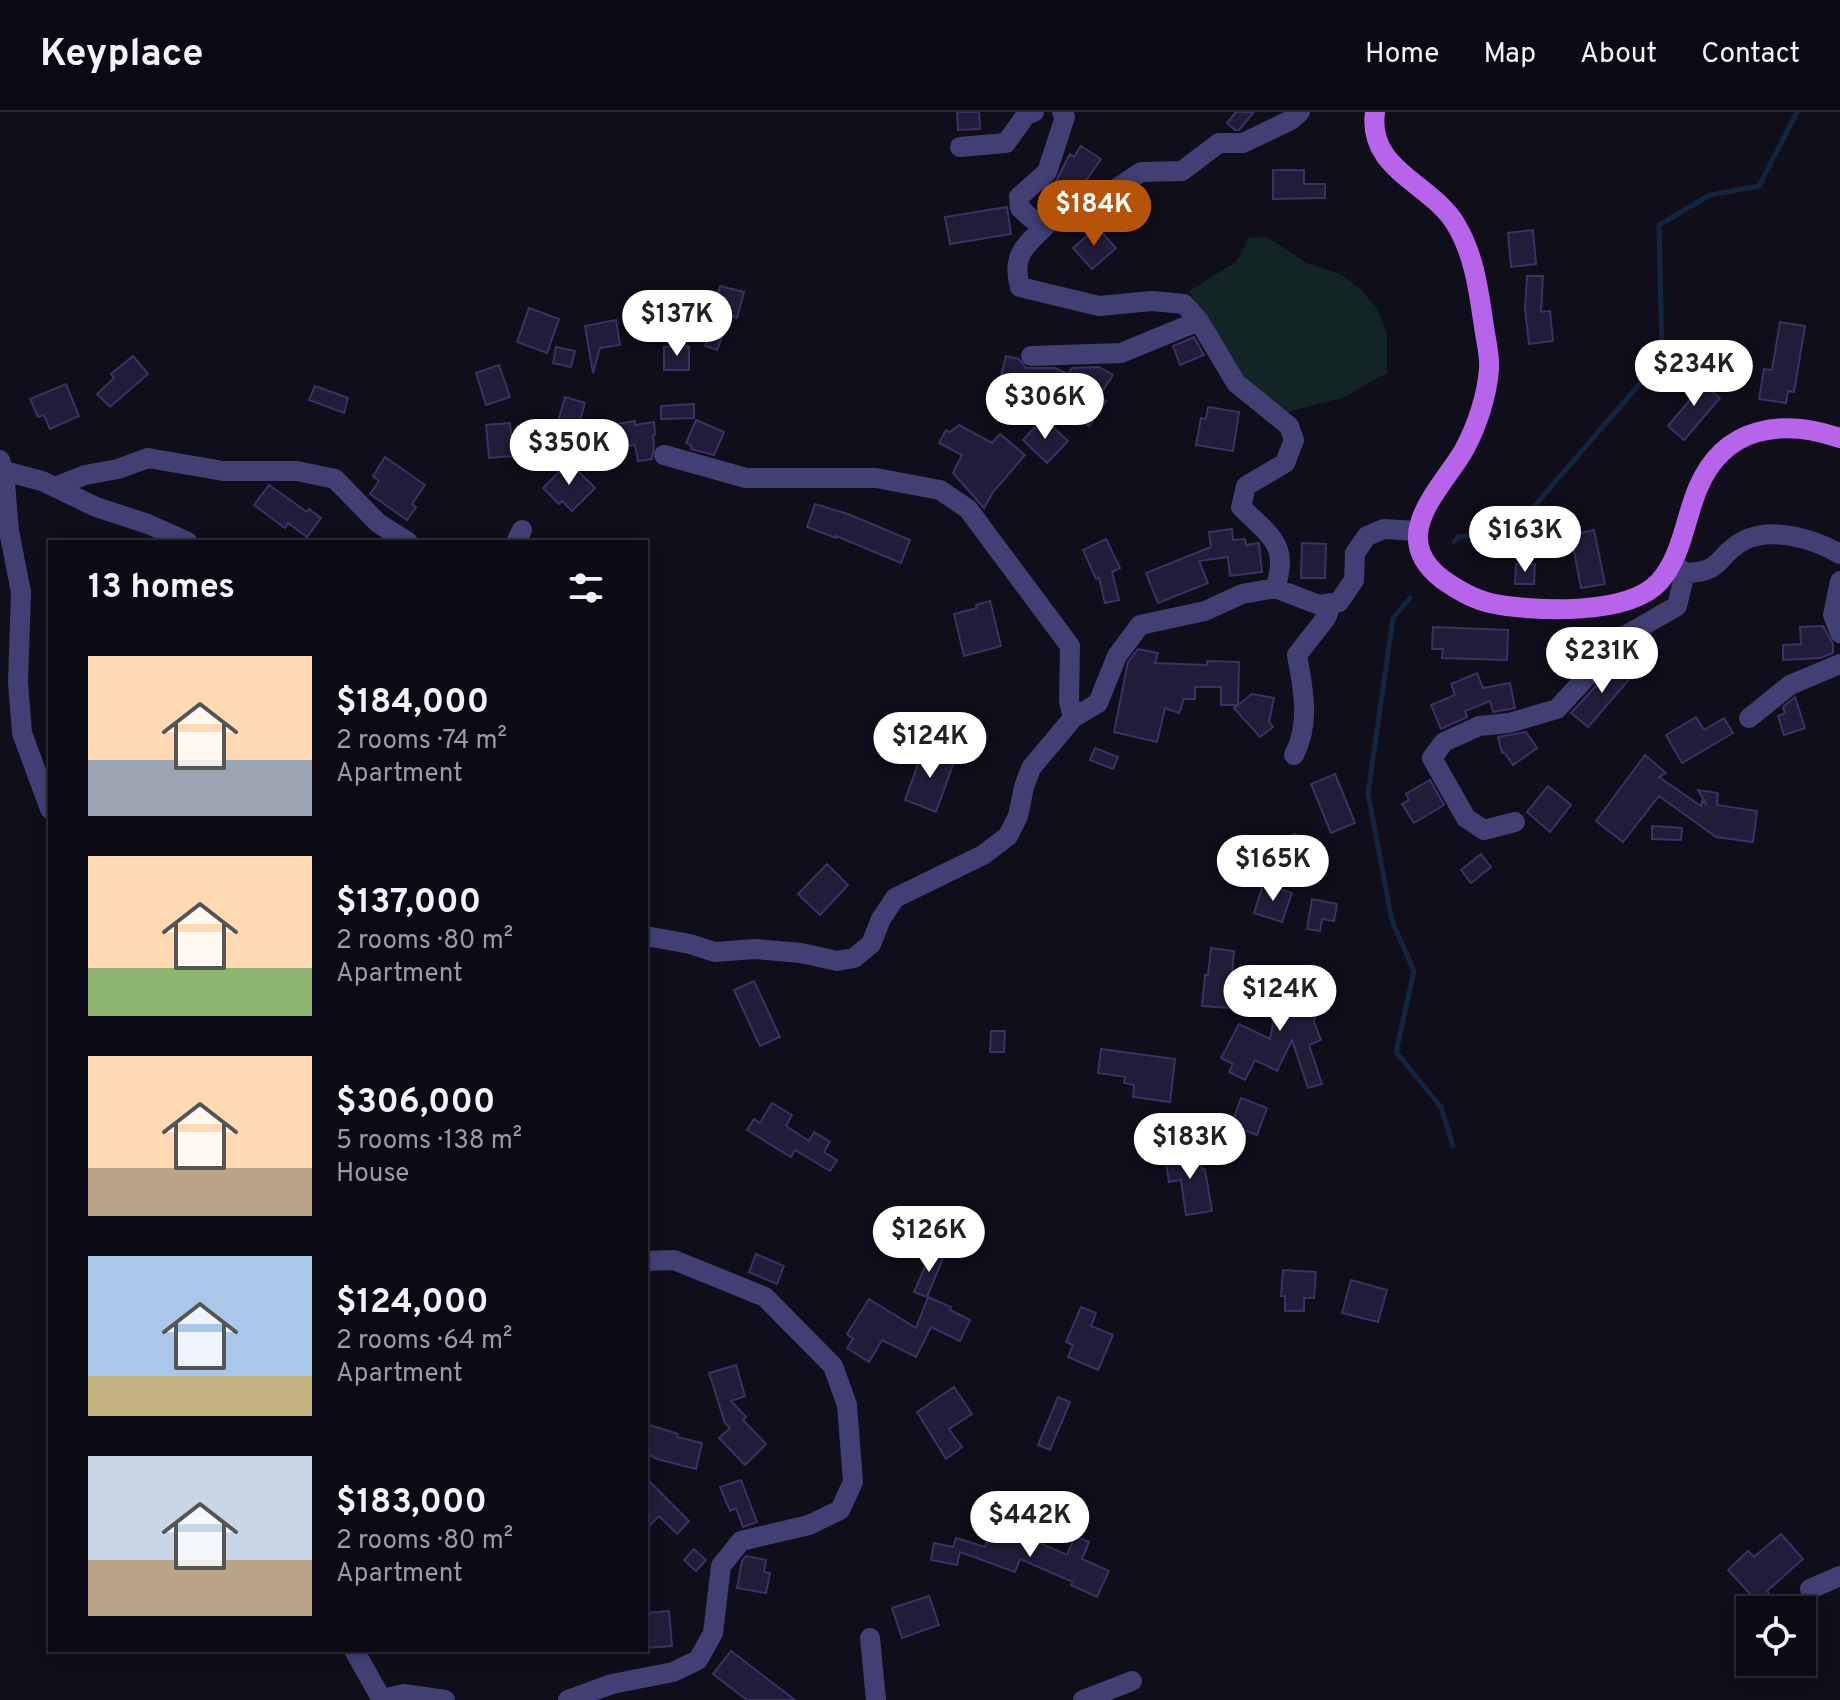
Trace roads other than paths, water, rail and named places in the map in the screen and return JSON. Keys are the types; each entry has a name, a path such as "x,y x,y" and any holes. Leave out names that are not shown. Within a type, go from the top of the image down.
{"main road":[{"path":"1375,112 1372,128 1379,148 1389,163 1432,196 1454,221 1468,247 1477,281 1490,367 1482,406 1465,448 1425,507 1416,531 1419,551 1431,571 1455,589 1487,603 1527,609 1606,606 1637,598 1679,568 1699,485 1715,457 1742,436 1772,428 1805,429 1840,438"}],"street":[{"path":"960,147 1006,143 1026,115 1034,112"},
{"path":"1062,112 1065,117 1047,172 1019,197 1020,208 1032,219 1069,220 1141,172 1182,171 1219,143 1243,143 1291,120 1300,112"},
{"path":"1052,220 1018,254 1015,270 1020,287 1099,306 1152,301 1184,304 1199,321 1236,383 1289,426 1294,440 1285,463 1246,486 1241,507 1277,543 1282,568 1275,588"},
{"path":"1031,356 1121,353 1199,321"},
{"path":"664,455 746,478 876,478 940,490 968,509 1070,646 1069,701 1073,718"},
{"path":"55,487 85,475 118,469 148,458 223,471 297,471 335,479 378,523 405,540"},
{"path":"48,804 22,733 18,682 21,592 9,531 2,466 96,507 148,524 184,540"},
{"path":"648,936 715,952 755,949 801,953 837,961 854,958 871,944 881,919 895,898 983,855 1008,836 1018,816 1031,768 1073,718 1098,703 1117,656 1140,625 1205,611 1242,594 1275,588 1319,605 1339,602 1354,580 1355,553 1367,536 1384,529 1416,531"},
{"path":"1515,822 1484,830 1466,818 1432,758 1444,742 1479,726 1509,723 1557,709 1623,637 1677,606 1679,568 1707,573 1744,541 1780,533 1821,543 1840,554"},
{"path":"1840,581 1833,615 1840,633"},
{"path":"1294,755 1300,743 1306,710 1297,655 1326,618 1332,603"},
{"path":"1749,718 1790,685 1840,664"},
{"path":"568,1700 612,1684 673,1672 698,1660 713,1633 721,1566 741,1541 809,1525 840,1510 853,1482 847,1405 833,1366 765,1297 674,1260 648,1261"},
{"path":"1810,1589 1840,1576"},
{"path":"870,1638 876,1700"},
{"path":"355,1652 382,1700 404,1694 445,1700"},
{"path":"1083,1700 1132,1681"}],"waterway":[{"path":"1454,542 1458,537 1512,532 1662,358 1659,225 1710,195 1759,186 1797,112"},
{"path":"1410,598 1393,618 1368,793 1392,921 1414,971 1396,1052 1441,1107 1453,1146"}]}
